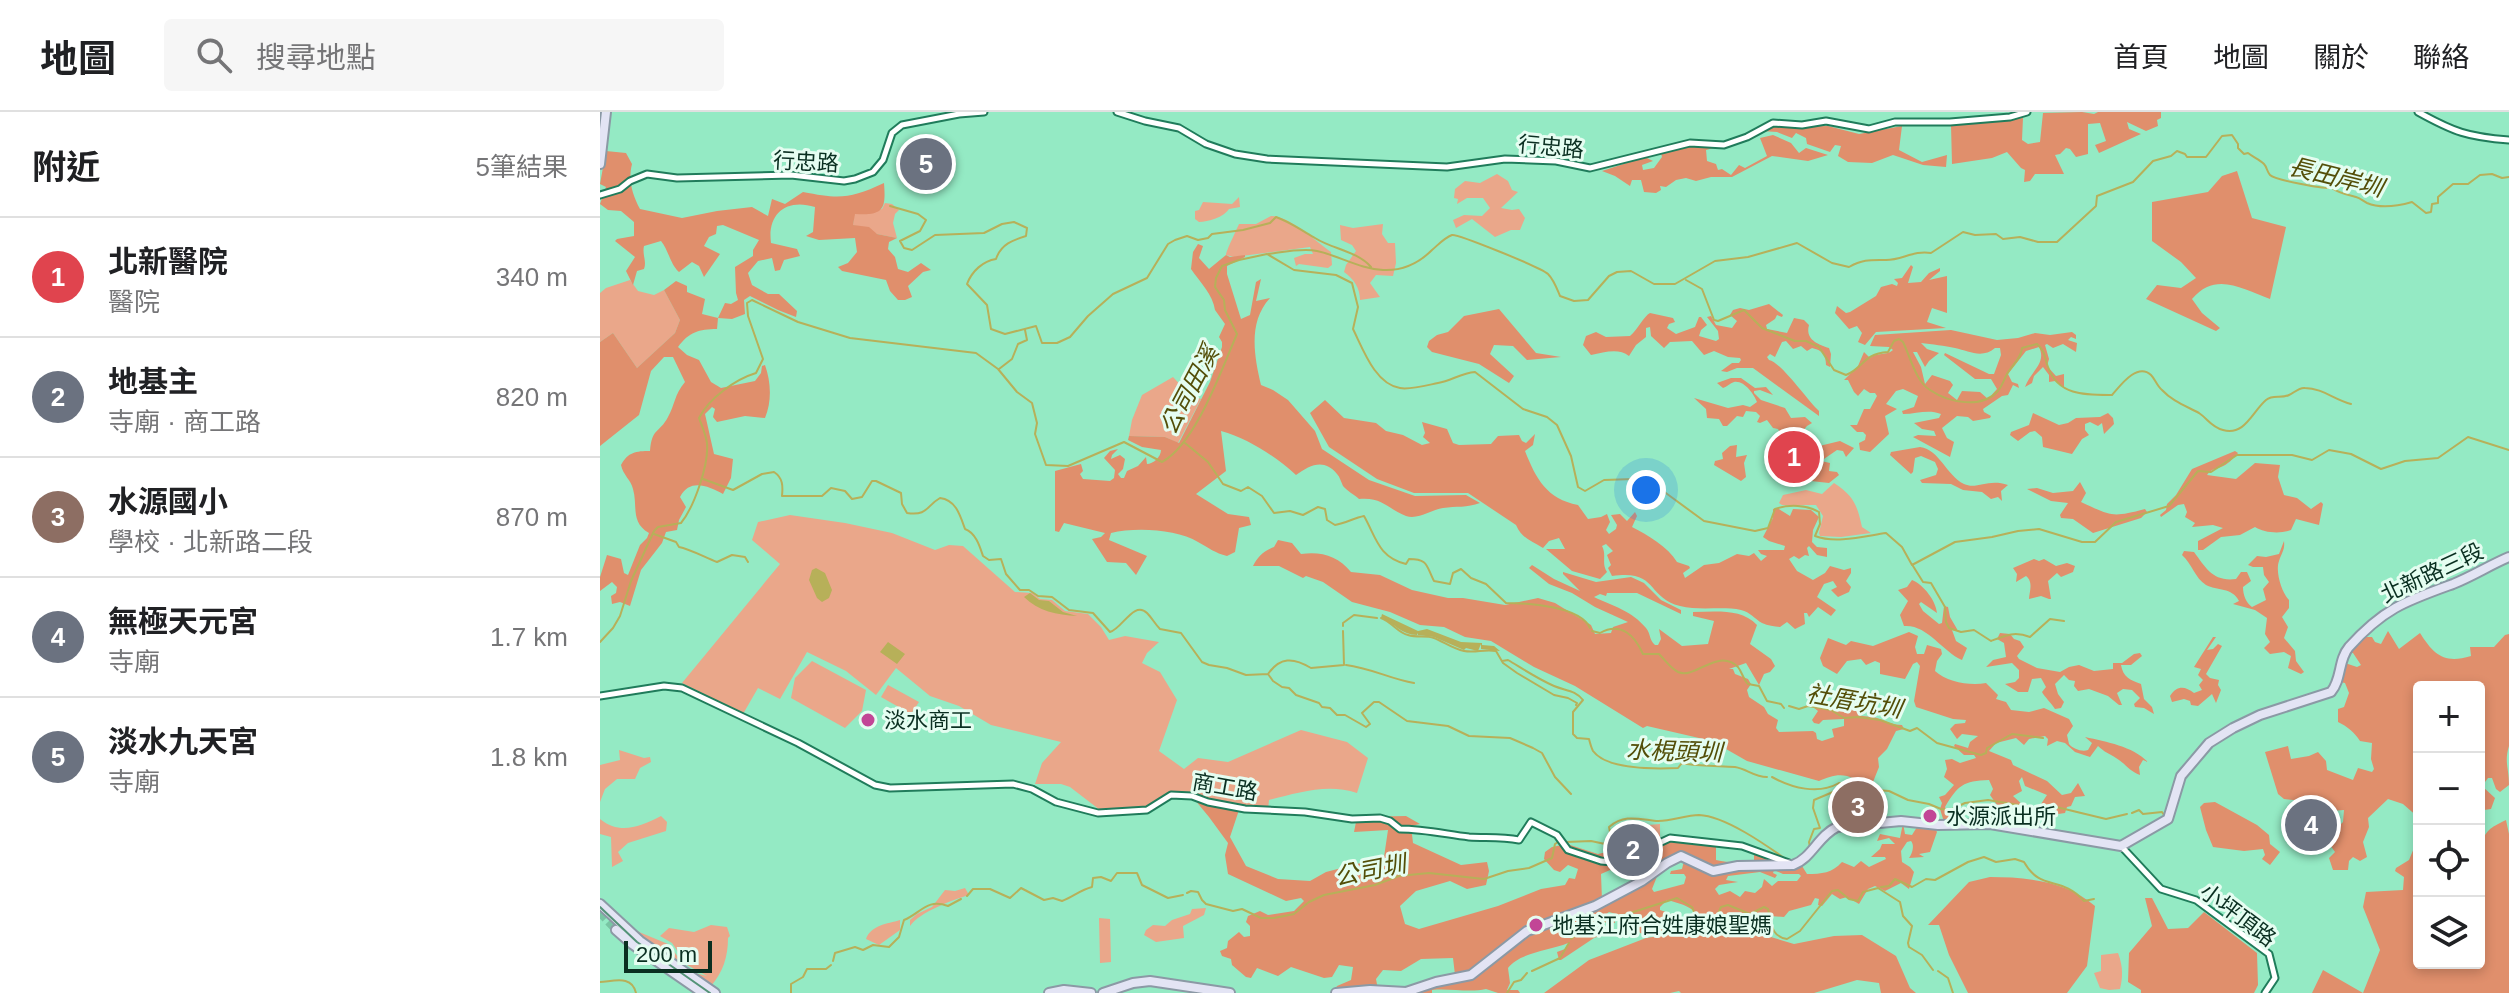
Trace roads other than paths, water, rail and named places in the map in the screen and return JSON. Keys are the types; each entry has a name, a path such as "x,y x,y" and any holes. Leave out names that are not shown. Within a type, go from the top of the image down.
{"main road":[{"path":"600,125 604,112"},
{"path":"600,164 604,112"},
{"name":"北新路三段","path":"2121,846 2168,819 2181,776 2209,743 2223,734 2243,729 2272,711 2331,692 2346,650 2390,608 2509,557"},
{"path":"1336,993 1370,990 1406,992 1471,975 1527,931 1595,906 1681,856 1713,871 1749,865 1793,865 1801,862 1827,832 1837,827 1901,821 1957,826 1990,824 2121,846"},
{"path":"600,904 640,941 715,993"},
{"path":"616,930 703,993"},
{"path":"1103,993 1150,981 1230,993"},
{"path":"1049,993 1071,990 1091,993"}],"street":[{"name":"行忠路","path":"600,195 620,189 647,174 677,178 791,175 844,181 855,179 873,172 883,160 892,133 902,125 984,112"},
{"name":"行忠路","path":"1117,112 1179,128 1206,144 1235,154 1267,159 1447,167 1482,164 1498,159 1556,161 1590,168 1669,147 1698,143 1724,145 1773,123 1802,125 1826,121 1869,129 1901,122 1950,122 2010,117 2027,112"},
{"path":"2418,112 2453,131 2479,138 2509,140"},
{"name":"商工路","path":"600,696 664,686 682,688 882,787 1013,784 1032,789 1056,802 1098,813 1147,810 1171,795 1192,796 1245,809 1305,812 1352,819 1380,818 1400,829 1519,840 1531,822 1557,835 1568,850 1601,861 1627,858 1670,838 1742,846 1793,865"},
{"name":"小坪頂路","path":"2121,846 2161,889 2196,900 2269,954 2275,978 2265,993"}],"waterway":[{"name":"長田岸圳","path":"1268,254 1311,250 1366,267 1390,270 1416,263 1452,235 1542,270 1552,279 1560,296 1574,301 1588,300 1609,276 1617,272 1631,271 1654,284 1675,284 1715,261 1748,257 1797,243 1832,263 1849,267 1867,260 1892,260 1931,253 1963,232 1996,234 2003,239 2020,237 2038,242 2057,242 2096,206 2097,196 2133,182 2153,161 2177,151 2187,157 2206,157 2222,136 2232,135 2238,148 2265,165 2274,177 2332,188 2378,206 2412,202 2426,213 2431,212 2432,204 2438,203 2438,197 2453,184 2468,184 2480,175 2509,177"},
{"path":"890,206 918,214 926,220 920,231 900,241 904,248 912,250 935,235 984,233 1014,222 1027,228 1026,236 1004,246 996,259 982,264 967,284 987,305 991,329 1005,334 1036,326 1042,343 1057,343 1070,337 1113,294 1147,278 1168,244 1187,236 1198,240 1208,238 1212,234 1270,223 1276,217 1322,242 1359,257 1371,267"},
{"name":"公司田溪","path":"600,642 620,616 631,581 654,531 658,527 681,523 695,496 707,452 699,418 709,403 724,390 756,373 763,359 748,316 747,303 752,300 798,322 850,338 976,353 998,369 1017,392 1032,403 1037,423 1035,434 1046,465 1068,466 1124,442 1162,462 1174,453 1197,423 1237,334 1225,310 1224,300 1215,287 1222,266 1267,254 1294,270 1336,275 1352,283 1358,307 1353,329 1377,373 1391,385 1414,388 1475,372 1523,409 1547,417 1557,425 1571,456 1578,487 1585,491 1604,480 1633,479 1659,488 1704,521 1755,531 1768,528 1775,509 1792,506 1809,508 1819,512 1820,524 1815,536 1841,539 1886,533 1902,547 1912,565 1955,542 2018,531 2039,529 2082,542 2095,542 2116,522 2169,506 2198,471 2211,472 2237,455 2292,455 2312,460 2329,450 2351,454 2381,469 2405,461 2438,458 2468,437 2509,450"},
{"name":"公司田溪","path":"1686,280 1702,289 1714,320 1744,310 1762,328 1819,347 1834,370 1846,375 1873,355 1888,352 1894,341 1899,339 1925,386 1938,395 1956,401 1974,402 1991,397 1999,389 2022,348 2037,344 2053,377 2066,389 2083,394 2112,395 2129,377 2140,371 2146,372 2170,397 2223,430 2237,430 2243,426 2269,398 2286,396 2303,388 2317,390 2351,404"},
{"path":"999,369 1012,359 1018,344 1027,340 1025,330"},
{"name":"社厝坑圳","path":"1185,443 1208,462 1223,484 1241,491 1248,487 1262,496 1274,513 1290,511 1303,515 1318,507 1325,509 1327,520 1335,525 1364,516 1375,539 1389,556 1406,564 1409,559 1424,562 1434,581 1450,584 1453,573 1461,569 1471,578 1486,584 1506,603 1565,610 1590,628"},
{"path":"703,479 733,490 762,474 774,472 782,482 782,496 822,496 831,488 845,491 852,499 862,497 872,481 876,481 901,493 907,513 914,514 923,512 940,498 945,499 957,509 965,529 975,537 983,556 989,560 1001,559 1006,574 1020,590 1052,597 1069,610 1093,613 1110,632 1137,610 1142,610 1160,629 1181,633 1202,662 1246,675 1268,674 1273,681 1296,695 1366,727 1370,724 1362,713 1374,702 1379,702 1407,721 1448,726 1469,736 1510,738 1542,753 1555,777 1571,794"},
{"path":"654,534 717,562 732,555 745,557 748,562"},
{"path":"1913,566 1923,582 1931,583 1945,607 1949,628 1961,632 1974,630 1991,641 2010,634 2030,637 2050,619 2064,621"},
{"name":"水梘頭圳","path":"1343,626 1354,615 1377,618"},
{"name":"水梘頭圳","path":"1381,618 1404,634 1434,638 1460,650 1496,651 1503,663 1517,673 1576,705"},
{"name":"社厝坑圳","path":"1592,631 1600,633 1614,629 1626,632 1636,641 1643,654 1659,654 1678,672 1692,672 1723,660 1730,662 1738,667 1748,684 1759,686 1767,701 1781,704 1784,708"},
{"name":"水梘頭圳","path":"1268,674 1277,664 1287,660 1311,668 1344,665 1343,631"},
{"name":"水梘頭圳","path":"1502,661 1508,660 1580,697 1583,700 1573,712 1573,734 1577,738 1589,739 1593,751 1609,762 1645,768 1678,768 1681,764 1735,767 1767,777"},
{"path":"1346,665 1414,683"},
{"name":"社厝坑圳","path":"1789,706 1831,710 1844,718 1880,720 1910,731 1917,728 1937,743 1981,755 1986,753 1987,748 2012,734 2043,738"},
{"name":"水梘頭圳","path":"1772,777 1805,789 1822,789 1849,781 1868,788"},
{"name":"公司圳","path":"1810,847 1814,829 1820,828 1813,808 1814,800 1840,789 1839,783"},
{"name":"水梘頭圳","path":"1877,790 1950,810 1965,803 1988,800 2033,809 2048,805 2106,819 2127,814"},
{"name":"水梘頭圳","path":"2132,813 2139,810 2143,814 2162,812 2164,815"},
{"name":"公司圳","path":"1566,842 1605,844 1611,837 1609,827 1626,819 1661,821 1699,815 1733,826 1787,860"},
{"name":"公司圳","path":"1187,893 1198,892 1206,904 1233,911 1242,909 1261,918 1274,918 1294,914 1324,895 1375,885 1399,876 1429,873 1484,879 1529,868 1552,858 1558,842"},
{"path":"1881,887 1889,886 1895,879 1912,887 1984,857 1996,862 2015,859 2024,862 2044,881 2067,888 2084,901 2094,899"},
{"name":"公司圳","path":"967,896 973,889 990,889 1010,898 1021,888 1044,900 1053,898 1062,901 1092,887 1093,878 1111,881 1117,873 1137,873 1142,885 1168,898 1183,895"},
{"name":"公司圳","path":"1624,915 1677,898 1692,907 1698,923 1707,928 1721,907 1728,905 1750,914 1764,907 1768,909 1777,935 1787,939 1800,931 1832,891 1838,890 1849,899 1858,901 1863,892 1878,888 1900,902 1903,916 1912,926 1909,947 1922,955 1933,970"},
{"name":"公司圳","path":"833,961 835,953 855,947 863,950 873,945 889,947 899,937 904,920 929,905 948,906 961,899"},
{"name":"公司圳","path":"1571,939 1588,926 1618,916"},
{"name":"公司圳","path":"1532,971 1560,958 1569,943"},
{"name":"公司圳","path":"791,993 791,984 803,977 807,969 826,969 831,965"},
{"name":"公司圳","path":"1938,971 1948,978 1953,993"},
{"name":"公司圳","path":"1507,993 1514,982 1527,973"},
{"name":"公司圳","path":"600,982 627,981 636,993"}],"tunnel":[{"path":"600,913 616,930"}],"tram line":[{"path":"600,907 637,942 710,993"}],"place":[{"name":"淡水九天宮","path":"926,164"},
{"name":"北新醫院","path":"1794,457"},
{"name":"淡水商工","path":"868,720"},
{"name":"水源國小","path":"1858,807"},
{"name":"水源派出所","path":"1930,816"},
{"name":"無極天元宮","path":"2311,825"},
{"name":"地基主","path":"1633,850"},
{"name":"地基江府合姓康娘聖媽","path":"1536,925"}]}
